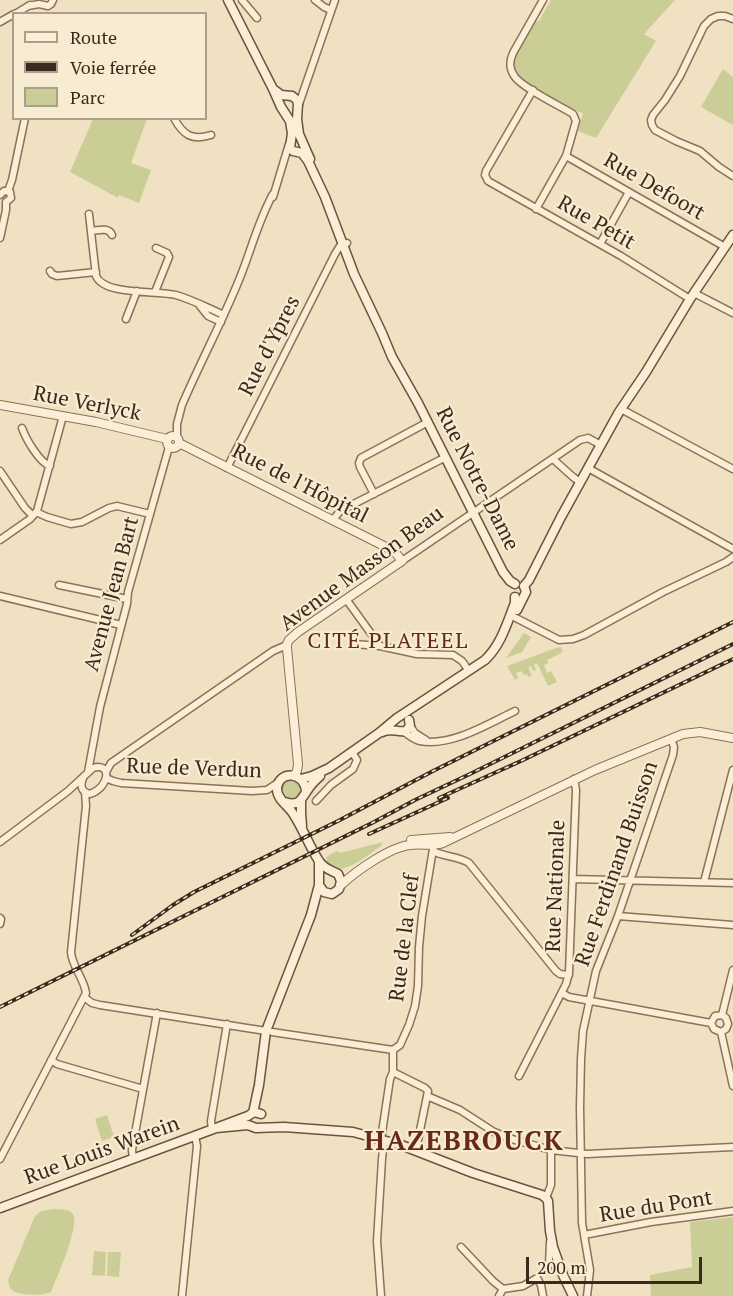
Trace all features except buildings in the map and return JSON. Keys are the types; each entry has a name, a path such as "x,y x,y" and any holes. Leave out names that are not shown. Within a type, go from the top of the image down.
{"main road":[{"name":"Rue Notre-Dame","path":"228,0 291,124 290,148 304,155 308,161 345,244"},
{"path":"273,89 280,94 288,95"},
{"name":"Rue Notre-Dame","path":"288,95 296,99 298,130 331,200 354,274 362,292 405,383 428,422 513,590"},
{"path":"280,105 282,99 288,95"},
{"path":"296,152 302,148 303,143"},
{"path":"513,590 520,598 621,409 733,235"},
{"path":"513,590 520,583 524,590"},
{"path":"311,915 321,900 328,894 337,892 341,880 319,861 303,830 278,794 279,782 286,777 315,776 329,768 379,734 403,724 487,659 495,650 515,603 513,590"},
{"path":"403,724 415,711 491,660 499,650 524,590"},
{"path":"285,802 292,804 304,796 314,781 329,768"},
{"path":"298,777 305,786 301,816 303,830"},
{"path":"257,1115 248,1120 255,1126 263,1124 257,1115 269,1031 286,991 292,964 311,915 319,882 319,861"},
{"path":"319,882 324,874 334,873"},
{"path":"319,882 322,890 328,894"},
{"name":"Rue Louis Warein","path":"0,1208 257,1115 284,1127"},
{"name":"Rue Louis Warein","path":"214,1129 255,1126 350,1131 416,1150 473,1173 546,1197"},
{"path":"546,1197 549,1203 551,1239 559,1266 573,1296"}],"street":[{"path":"242,0 257,18"},
{"path":"315,0 331,10"},
{"path":"297,108 335,0"},
{"path":"536,209 566,156 576,123 576,117 572,113 533,90 516,78 512,71 510,62 513,53 543,0"},
{"path":"18,12 40,3 49,5 52,1"},
{"path":"733,19 718,16 704,26 680,76 653,115 651,122 657,131 700,151 733,177"},
{"path":"288,95 301,90 306,81"},
{"name":"Rue Petit","path":"533,90 485,173 490,183 692,296 733,313"},
{"path":"0,238 6,202 11,197 8,191 25,120"},
{"path":"175,120 181,129 190,136 200,138 211,135"},
{"name":"Avenue Jean Bart","path":"86,774 128,592 178,418 261,230 290,143"},
{"path":"286,156 296,152"},
{"name":"Rue Defoort","path":"566,156 725,247"},
{"path":"6,202 1,200 0,195 3,191 8,191"},
{"path":"600,244 629,192"},
{"path":"89,214 97,279 102,284 120,290 178,296 197,303 207,314 222,319"},
{"path":"91,231 108,230 112,235"},
{"name":"Rue d'Ypres","path":"227,468 335,254 345,244"},
{"path":"155,292 169,257 156,248"},
{"path":"50,271 57,276 96,272"},
{"path":"126,319 137,291"},
{"name":"Rue Verlyck","path":"0,405 101,423 172,441"},
{"path":"621,409 733,469"},
{"path":"0,540 35,514 63,416"},
{"path":"374,494 359,465 361,458 428,422"},
{"path":"22,428 43,462 50,466"},
{"name":"Avenue Masson Beau","path":"106,775 111,763 270,652 287,645 293,636 473,512 583,439 589,439 601,445"},
{"name":"Rue de l'Hôpital","path":"172,441 391,549 402,561"},
{"path":"333,520 340,511 446,457"},
{"path":"553,459 580,482"},
{"path":"588,468 733,549"},
{"path":"0,471 25,508 35,514 71,524 82,522 114,506 150,514"},
{"path":"514,617 554,638 573,639 733,557"},
{"path":"59,585 128,599"},
{"path":"0,596 121,624"},
{"path":"346,599 380,646"},
{"path":"354,644 380,646 417,654 455,656 469,671"},
{"path":"287,645 298,777"},
{"name":"Avenue Masson Beau","path":"270,652 280,653 288,658"},
{"path":"403,724 429,741 444,740 467,734 515,711"},
{"path":"341,885 393,849 412,844 443,843 604,766 683,734 697,732 733,738"},
{"name":"Rue Ferdinand Buisson","path":"587,1296 590,1266 582,1223 581,1154 581,1049 584,1026 596,971 631,880 673,755 674,747 671,739"},
{"path":"86,806 103,786 106,775 103,768 99,767 94,760 92,751"},
{"path":"316,801 331,785 355,766 357,760 352,752"},
{"path":"0,842 68,791 94,767 99,767"},
{"path":"704,882 733,770"},
{"path":"0,1159 84,998 85,989 72,961 71,952 86,806 81,783 86,774"},
{"name":"Rue de Verdun","path":"106,775 114,782 121,783 256,791 267,790 279,782"},
{"name":"Rue Nationale","path":"519,1076 569,975 576,790 574,780"},
{"path":"68,791 77,788 90,794 96,792"},
{"path":"334,873 352,871 399,843 412,840 434,845 439,854 464,860 473,867 556,971 569,975"},
{"name":"Rue de la Clef","path":"393,1050 400,1045 415,1006 423,912 434,845"},
{"path":"573,879 733,883"},
{"path":"618,916 733,925"},
{"path":"722,1015 733,970"},
{"path":"562,993 569,998 711,1023"},
{"path":"84,998 97,1004 393,1050 393,1072 390,1079 383,1140 377,1241 381,1296"},
{"path":"134,1159 132,1150 157,1013"},
{"path":"711,1023 716,1016 722,1015 727,1019 730,1026 721,1032"},
{"path":"711,1023 714,1029 721,1032"},
{"path":"214,1129 211,1121 227,1024"},
{"path":"721,1032 733,1086"},
{"path":"51,1060 57,1064 143,1089"},
{"path":"393,1072 428,1091 416,1150"},
{"path":"427,1096 460,1110 477,1123 498,1134 550,1150 581,1154 733,1147"},
{"path":"182,1296 197,1146 195,1136"},
{"path":"546,1197 551,1185 550,1150"},
{"name":"Rue du Pont","path":"584,1235 733,1211"},
{"path":"546,1271 549,1264 551,1239"},
{"path":"461,1247 502,1289 523,1286 546,1271 559,1266"},
{"path":"537,1278 542,1286 543,1296"},
{"path":"499,1296 502,1289"}],"green space":[{"path":"551,0 675,0 644,34 656,41 596,138 578,131 583,113 571,109 519,77 514,66 514,59 535,22 539,21"},
{"path":"723,69 733,77 733,125 701,107"},
{"path":"93,120 147,120 131,163 151,170 139,203 119,195 118,198 70,172"},
{"path":"524,633 531,637 522,652 506,658"},
{"path":"561,647 563,652 547,660 548,663 544,665 547,673 551,671 557,682 548,686 537,663 534,665 536,670 533,671 531,666 528,667 532,676 528,677 521,671 516,673 518,678 515,680 507,666 556,648"},
{"path":"291,781 297,784 300,790 297,796 291,799 285,796 282,790 285,784"},
{"path":"383,842 381,846 360,861 343,868 335,869 326,857 337,851 340,853"},
{"path":"107,1115 114,1137 102,1141 95,1119"},
{"path":"68,1210 72,1213 74,1227 51,1292 31,1295 16,1292 10,1288 8,1280 35,1216 41,1211"},
{"path":"733,1217 733,1296 651,1296 650,1275 692,1267 690,1222"},
{"path":"94,1251 106,1252 105,1276 92,1275"},
{"path":"108,1252 121,1252 119,1277 107,1276"}],"railway":[{"path":"132,935 194,892 733,622"},
{"path":"0,1007 733,644"},
{"path":"439,798 733,659"},
{"path":"369,834 448,798"}],"district":[{"name":"CITÉ PLATEEL","path":"388,642"},
{"name":"HAZEBROUCK","path":"464,1142"}]}
